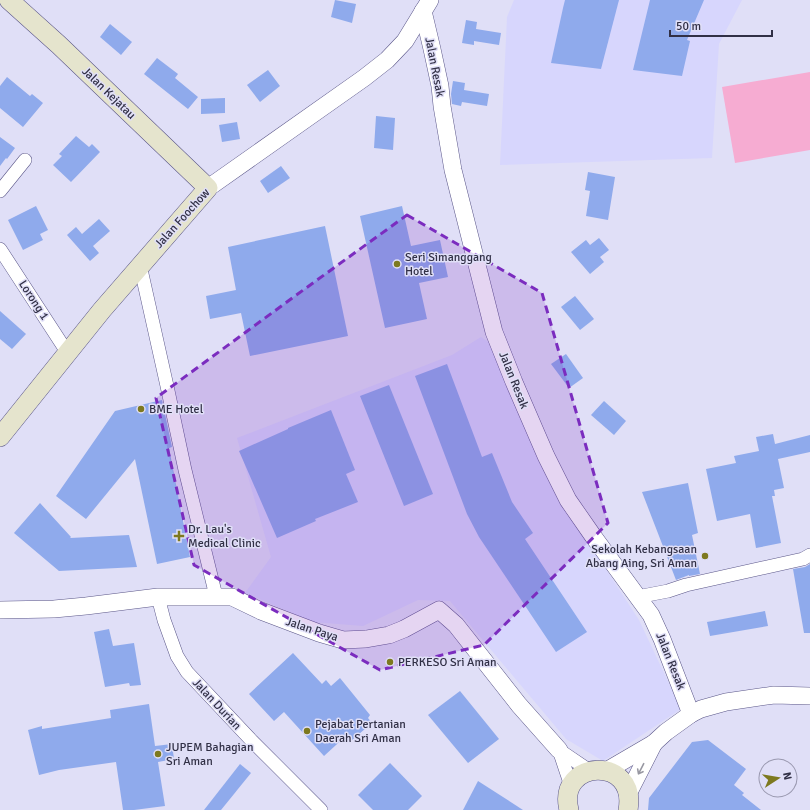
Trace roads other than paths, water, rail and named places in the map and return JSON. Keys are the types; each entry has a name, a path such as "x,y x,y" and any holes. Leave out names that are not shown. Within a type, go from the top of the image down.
{"main road":[{"name":"Jalan Kejatau","path":"9,0 59,45 208,188"},
{"name":"Jalan Foochow","path":"0,437 102,310 208,188"},
{"path":"556,810 569,797 582,774 598,771 614,774 620,779 625,786 629,804"}],"street":[{"name":"Jalan Foochow","path":"208,188 364,78 387,60 405,41 427,6"},
{"name":"Jalan Resak","path":"427,6 432,49 440,86 453,170 494,332 546,456 568,500 592,536 651,615 662,639 691,714"},
{"path":"0,191 25,160"},
{"name":"Lorong 1","path":"0,249 67,352"},
{"path":"140,265 168,386 183,465 216,596"},
{"path":"637,597 803,559 810,555"},
{"name":"Jalan Paya","path":"0,610 54,609 158,597 232,597 261,611 319,633 343,640 366,639 388,635 404,629 439,610 456,626 519,705 559,750"},
{"name":"Jalan Durian","path":"158,597 174,649 187,672 262,751 321,810"},
{"path":"559,750 598,771 654,743 666,732 691,714 701,709 726,702 774,695 810,696"},
{"path":"629,804 654,743"},
{"path":"559,750 569,797"}],"place":[{"name":"Seri Simanggang Hotel","path":"397,264"},
{"name":"BME Hotel","path":"141,409"},
{"name":"Dr. Lau's Medical Clinic","path":"179,536"},
{"name":"Sekolah Kebangsaan Abang Aing, Sri Aman","path":"705,556"},
{"name":"PERKESO Sri Aman","path":"390,662"},
{"name":"Pejabat Pertanian Daerah Sri Aman","path":"307,731"},
{"name":"JUPEM Bahagian Sri Aman","path":"158,754"}]}
